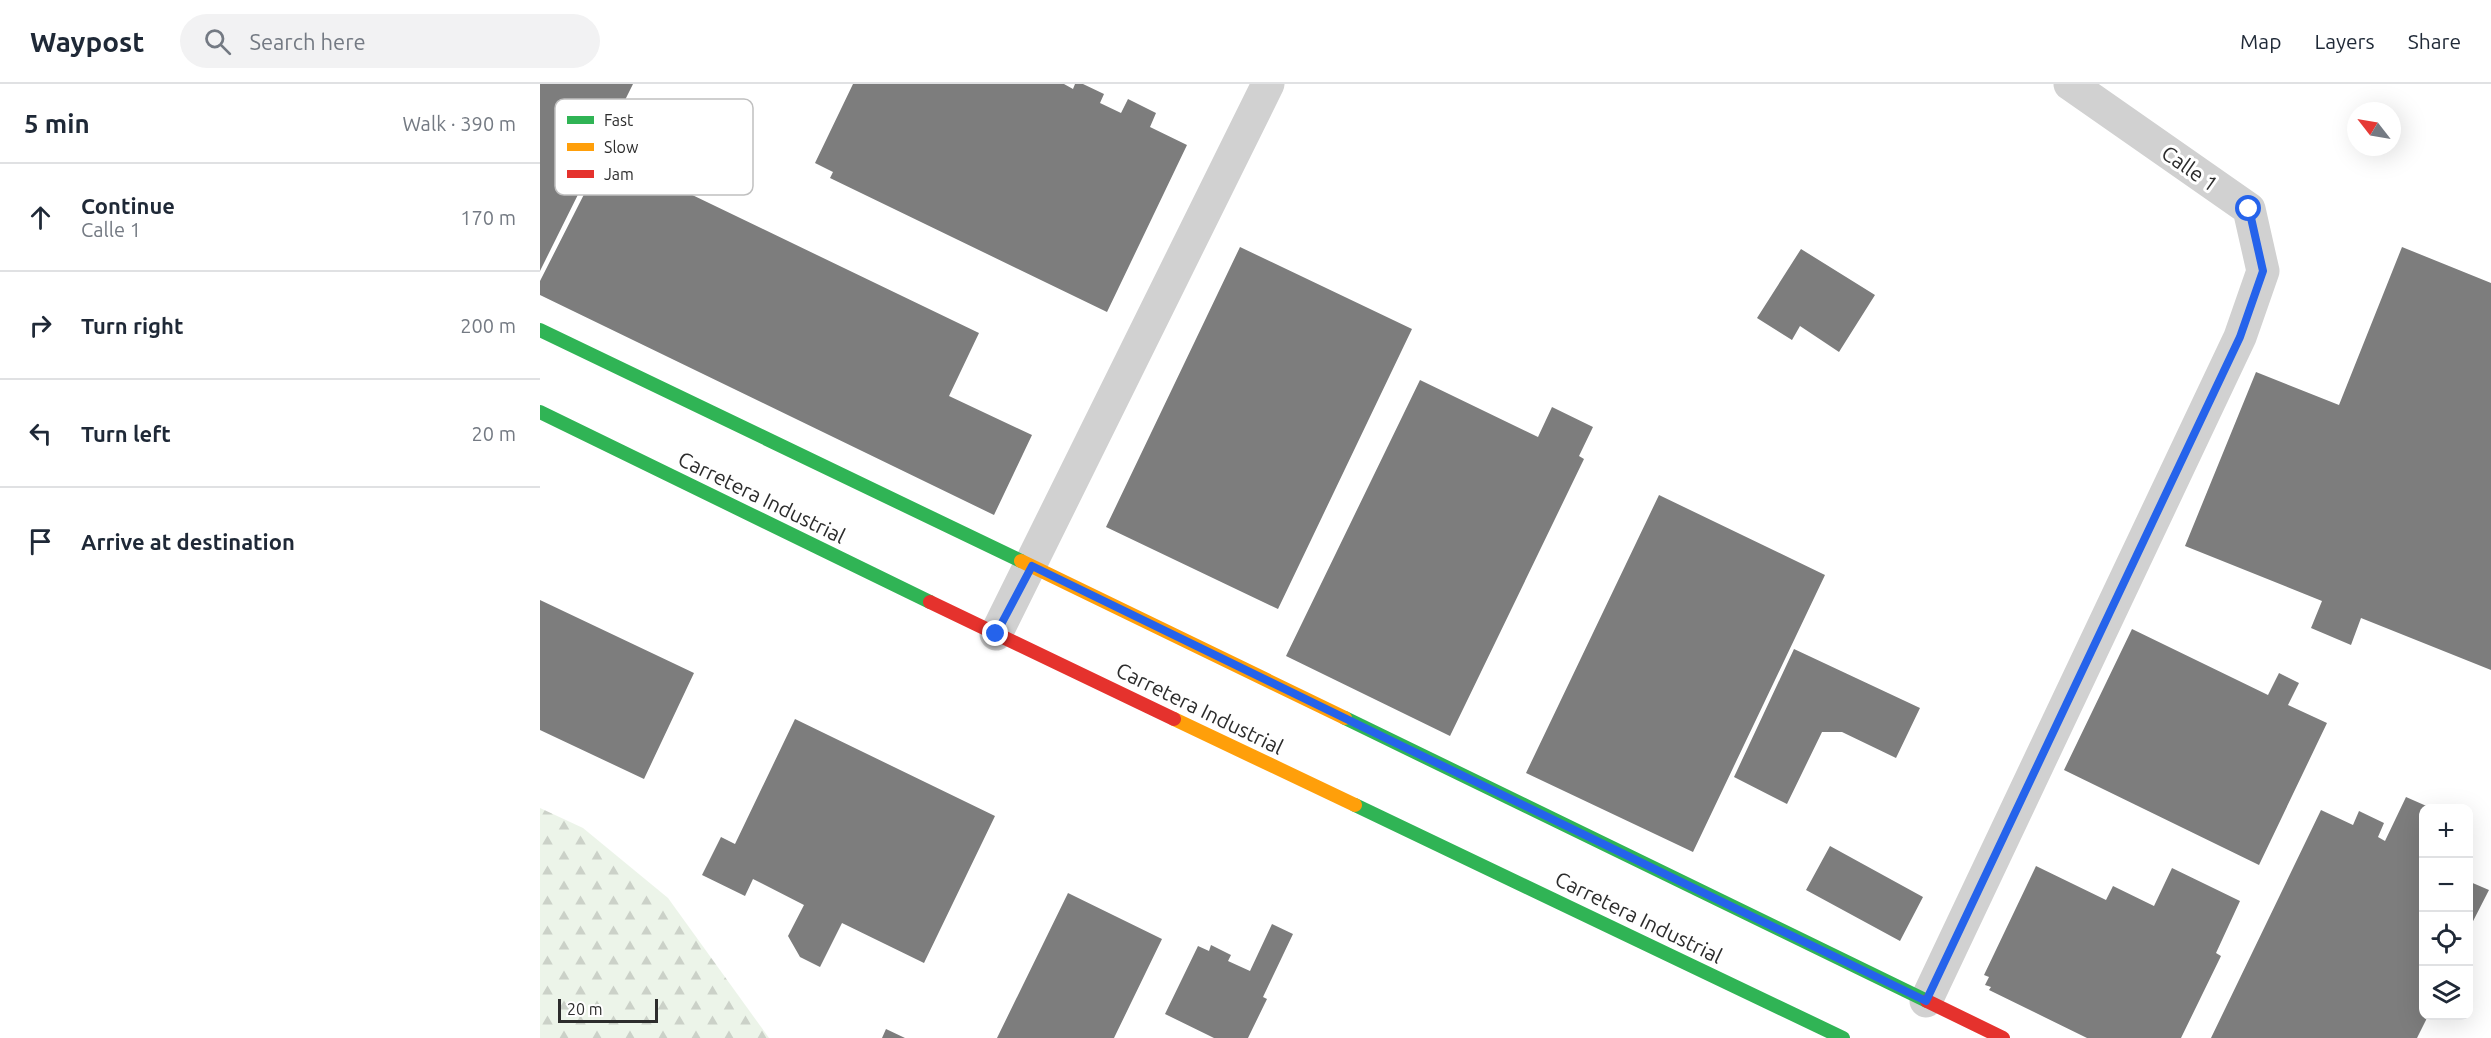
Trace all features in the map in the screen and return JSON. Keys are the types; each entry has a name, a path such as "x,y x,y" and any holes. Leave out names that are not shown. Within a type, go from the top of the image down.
{"street":[{"path":"996,634 1032,566 1268,84"},
{"name":"Calle 1","path":"1926,1001 2240,337 2263,271 2249,209 2070,84"},
{"path":"540,330 1032,566 2003,1038"},
{"name":"Carretera Industrial","path":"540,412 996,634 1843,1038"}],"green space":[{"path":"540,808 583,828 668,898 769,1038 540,1038"}],"building":[{"path":"540,84 633,84 626,99 555,99 555,195 578,195 540,271"},
{"path":"853,84 1064,84 1073,89 1075,84 1083,84 1104,94 1100,103 1121,113 1128,99 1156,113 1150,127 1187,145 1107,312 830,178 833,172 815,163"},
{"path":"584,195 692,195 979,333 949,396 1032,435 994,515 540,295 540,281"},
{"path":"1240,247 1412,329 1278,609 1106,527"},
{"path":"2402,247 2491,283 2491,670 2361,618 2351,645 2311,628 2322,601 2185,546 2256,372 2339,405"},
{"path":"1801,249 1875,295 1839,352 1800,326 1792,340 1757,318"},
{"path":"1420,380 1538,437 1552,407 1593,427 1579,456 1584,459 1450,736 1286,656"},
{"path":"1659,495 1825,575 1693,852 1526,773"},
{"path":"540,600 694,673 644,779 540,730"},
{"path":"2132,629 2268,695 2279,673 2299,683 2288,705 2327,723 2259,865 2064,770"},
{"path":"1794,649 1920,708 1896,758 1842,732 1822,732 1787,804 1734,777"},
{"path":"795,719 995,816 924,963 842,923 820,967 800,957 788,936 804,905 753,879 745,896 702,875 721,837 735,844"},
{"path":"2406,797 2422,804 2419,804 2419,1020 2426,1020 2417,1038 2211,1038 2321,810 2353,825 2359,811 2384,823 2378,837 2385,841"},
{"path":"1830,846 1923,897 1900,941 1806,890"},
{"path":"2036,866 2106,900 2113,886 2154,906 2172,868 2240,901 2216,953 2221,956 2181,1038 2087,1038 1989,990 1991,987 1985,985 1989,977 1984,975"},
{"path":"2473,883 2489,890 2473,921"},
{"path":"1068,893 1162,939 1114,1038 997,1038"},
{"path":"1272,924 1293,934 1263,997 1267,999 1248,1038 1214,1038 1165,1014 1198,946 1209,951 1211,945 1231,955 1228,961 1250,971"},
{"path":"886,1029 905,1038 882,1038"}],"traffic: fast":[{"path":"540,330 1021,561"},
{"path":"540,412 930,602"},
{"path":"1345,718 1927,1001"},
{"path":"1355,805 1843,1038"}],"traffic: slow":[{"path":"1021,561 1345,718"},
{"path":"1174,719 1355,805"}],"traffic: jam":[{"path":"930,602 1174,719"},
{"path":"1927,1001 2003,1038"}],"route":[{"path":"996,634 1032,566 1926,1001 2240,337 2263,271 2249,209"}]}
